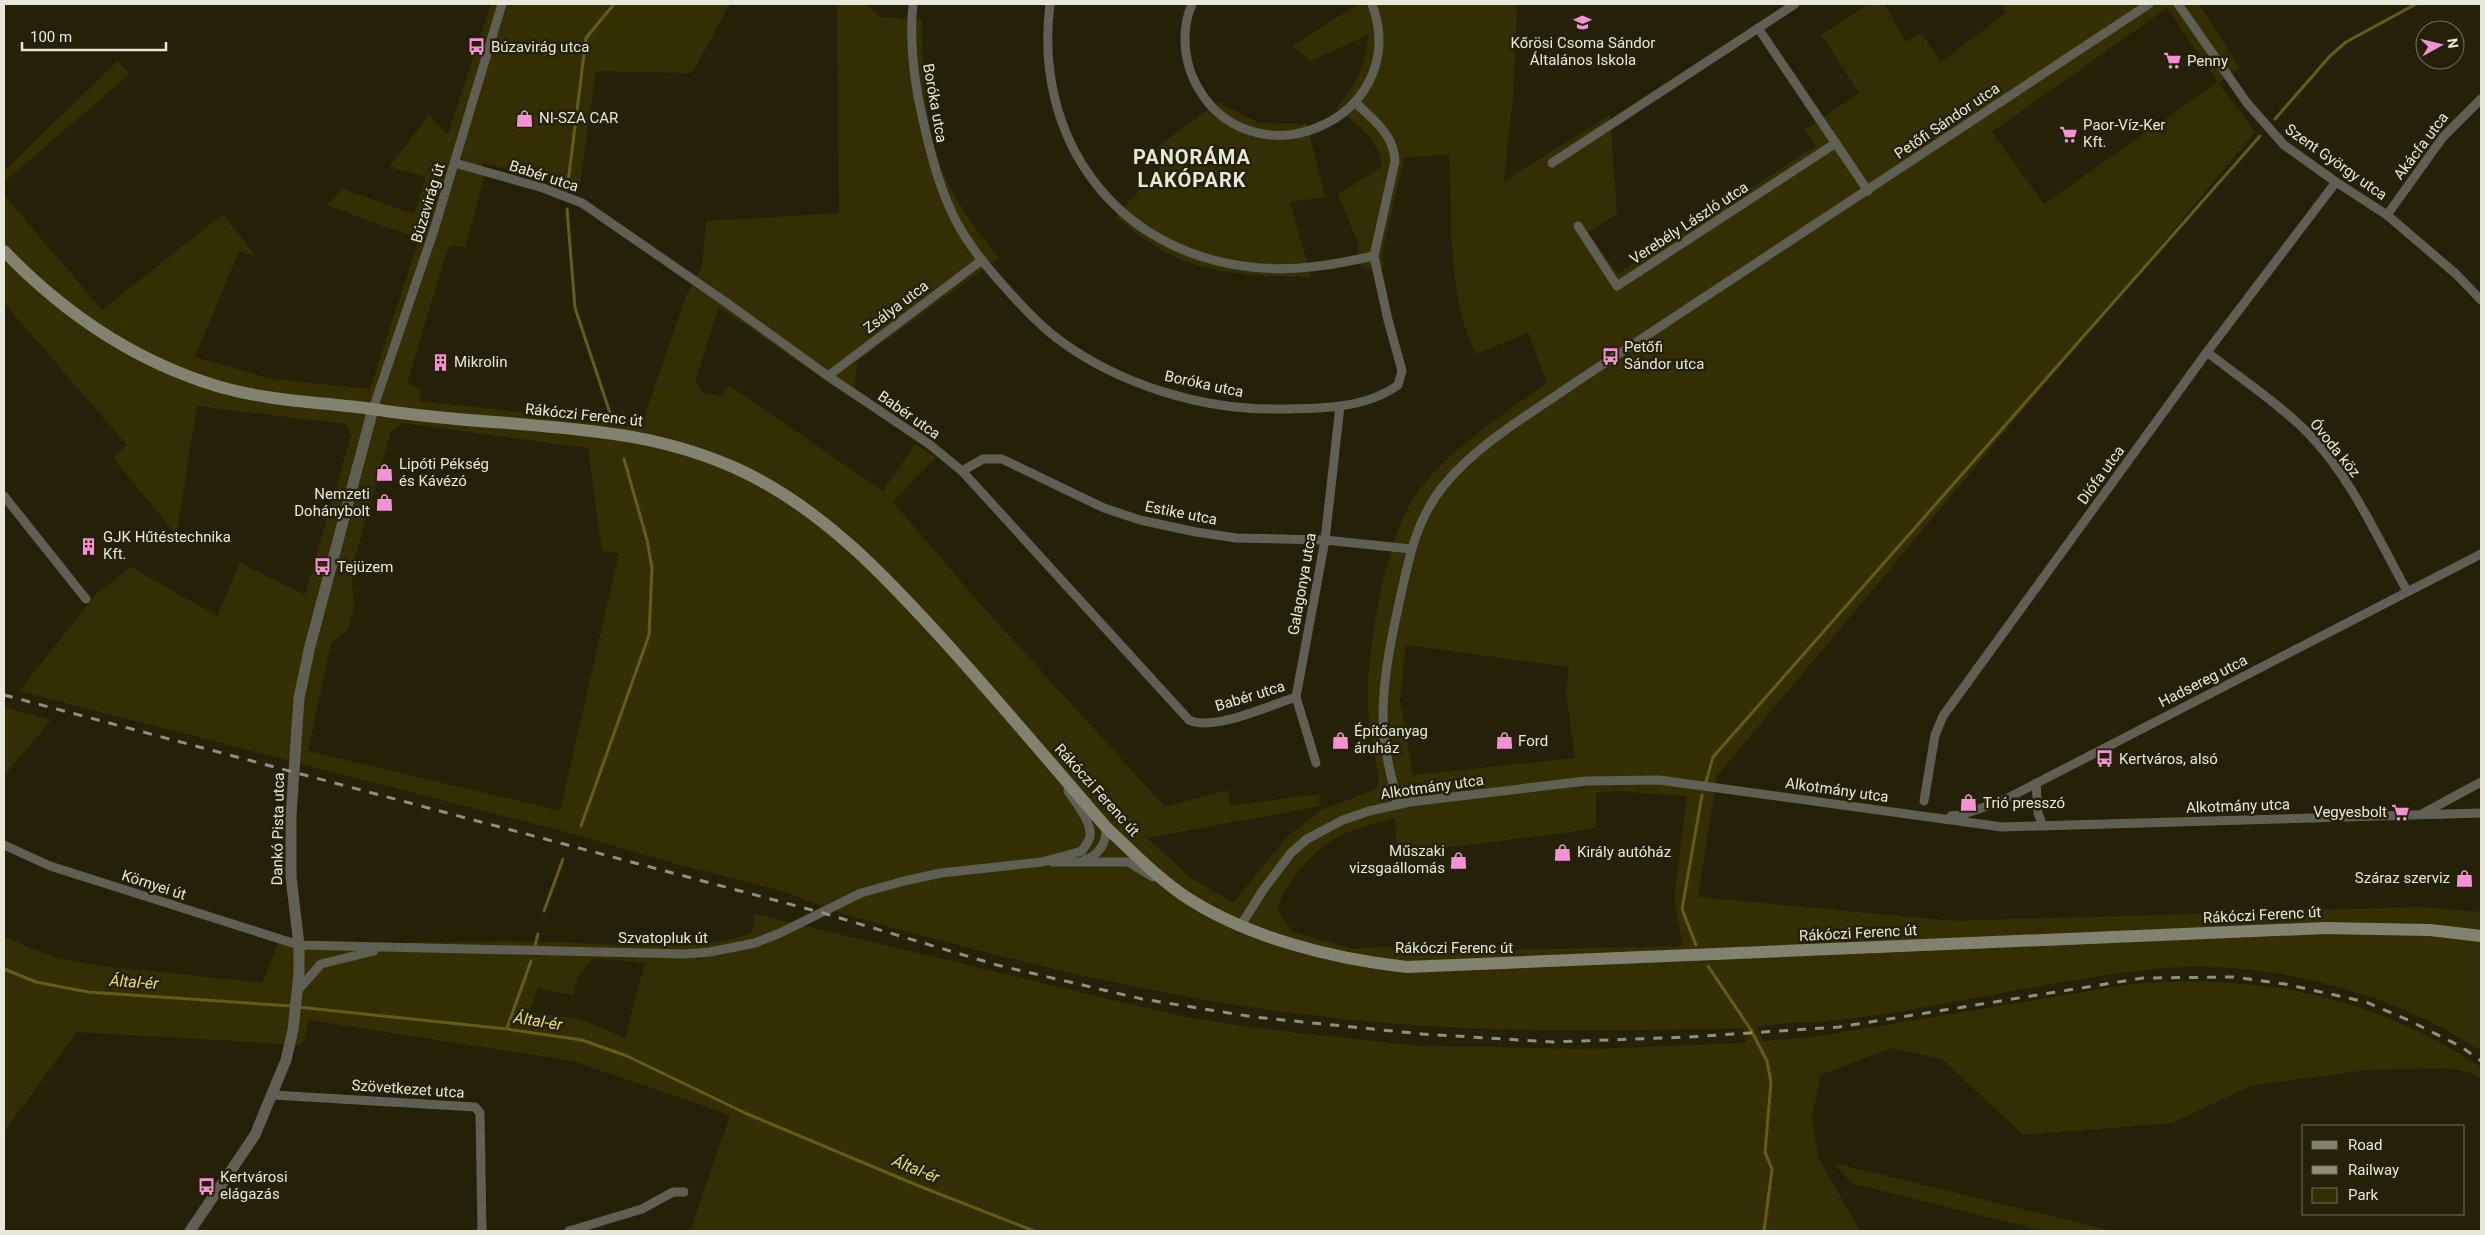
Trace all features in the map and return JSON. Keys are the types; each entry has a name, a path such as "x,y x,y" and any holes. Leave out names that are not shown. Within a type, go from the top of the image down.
{"main road":[{"name":"Rákóczi Ferenc út","path":"4,250 72,313 129,349 217,386 298,401 373,409 408,415 587,430 646,438 693,452 750,476 792,499 816,516 873,565 1039,750 1106,833 1128,848 1184,895 1241,925 1314,950 1407,967 2326,928 2409,929 2481,936"}],"street":[{"name":"Búzavirág út","path":"373,409 434,230 502,4"},
{"name":"Boróka utca","path":"913,4 911,31 917,95 932,164 958,224 982,260 1018,301 1058,338 1085,356 1122,375 1179,396 1236,407 1281,409 1340,406 1392,390 1398,385 1402,371 1388,320 1374,256 1395,161 1395,152 1386,132 1355,102"},
{"path":"1050,4 1047,48 1051,88 1057,108 1071,144 1082,164 1108,200 1123,214 1174,247 1229,264 1272,269 1316,268 1374,256"},
{"path":"1192,4 1185,32 1185,46 1191,72 1203,95 1230,121 1242,127 1265,134 1295,135 1337,119 1355,102 1369,81 1376,58 1378,35 1372,4"},
{"path":"1552,163 1796,4"},
{"name":"Petőfi Sándor utca","path":"1398,804 1389,767 1383,720 1385,670 1411,549 1418,529 1436,496 1455,472 1480,450 1573,384 2149,4"},
{"name":"Szent György utca","path":"2178,4 2266,127 2284,145 2387,215 2456,274 2481,300"},
{"path":"1758,28 1868,191"},
{"name":"Akácfa utca","path":"2387,215 2443,137 2459,118 2481,99"},
{"name":"Verebély László utca","path":"1578,226 1616,286 1836,143"},
{"name":"Babér utca","path":"455,163 543,188 582,203 727,303 828,376 929,444 962,471 1189,720 1199,723 1217,721 1296,697"},
{"name":"Diófa utca","path":"1924,801 1932,750 1943,716 2207,352 2336,182"},
{"name":"Zsálya utca","path":"828,376 982,260"},
{"name":"Óvoda köz","path":"2207,352 2292,419 2324,451 2354,494 2407,591"},
{"name":"Galagonya utca","path":"1316,763 1296,697 1324,540 1340,406"},
{"name":"Dankó Pista utca","path":"190,1231 245,1152 273,1095 286,1060 297,1008 298,990 299,945 291,877 292,790 299,698 310,646 373,409"},
{"name":"Estike utca","path":"962,471 978,461 996,457 1022,467 1104,508 1149,522 1236,538 1324,540 1411,549"},
{"path":"5,498 86,599"},
{"name":"Hadsereg utca","path":"1933,816 1961,815 1981,809 2036,783 2481,554"},
{"path":"1039,750 1080,809 1088,826 1090,838 1082,851"},
{"name":"Alkotmány utca","path":"1241,925 1278,869 1307,839 1343,820 1398,804 1586,781 1659,780 1933,816 1992,827 2481,813"},
{"path":"2420,815 2481,782"},
{"path":"2036,783 2038,812 2043,826"},
{"path":"1074,863 1092,858 1106,833"},
{"name":"Szvatopluk út","path":"1042,862 1082,851 1106,833"},
{"name":"Környei út","path":"4,846 50,866 299,945"},
{"name":"Szvatopluk út","path":"299,945 686,954 710,952 755,943 780,934 862,893 884,886 941,873 1042,862 1128,862 1184,895"},
{"name":"Szvatopluk út","path":"298,990 321,964 388,948"},
{"name":"Szövetkezet utca","path":"273,1095 475,1107 480,1113 482,1231"},
{"path":"569,1231 642,1210 673,1192 684,1192"}],"green space":[{"path":"491,4 730,4 692,73 596,71 579,191 555,180 482,163 484,178 465,248 453,245 448,248 407,383 421,390 419,401 602,421 640,429 686,296 702,267 706,221 839,213 837,4 867,4 880,17 922,20 926,104 934,145 949,185 960,205 999,258 856,362 855,401 719,307 695,382 703,393 721,396 730,386 883,491 915,444 936,457 893,502 982,606 1165,807 1228,790 1230,806 1319,794 1321,806 1147,838 1190,877 1233,903 1286,838 1321,810 1376,789 1379,781 1368,710 1370,660 1379,599 1386,569 1404,516 1415,496 1443,463 1459,448 1547,383 1528,333 1476,354 1460,308 1456,283 1451,230 1449,154 1404,158 1382,254 1384,267 1368,269 1359,264 1358,243 1338,194 1382,167 1377,148 1372,140 1359,126 1336,108 1355,83 1365,54 1369,34 1311,61 1292,46 1358,4 1517,4 1513,96 1504,181 1610,115 1617,214 1588,232 1618,274 1816,146 1804,130 1859,93 1821,35 1868,4 1884,4 1906,42 1921,33 1941,62 2006,13 2001,4 2199,4 2240,68 2219,83 2255,132 1717,776 1698,897 1954,921 2417,907 2481,912 2481,1051 2445,1030 2406,1011 2366,995 2324,983 2281,974 2195,967 2153,969 2092,977 1865,1017 1756,1027 1763,1041 1812,1037 2131,984 2178,981 2224,982 2270,987 2314,995 2357,1007 2399,1023 2440,1043 2481,1067 2481,1079 2471,1073 2447,1068 2367,1070 2253,1085 2172,1123 2023,1135 1942,1059 1891,1048 1821,1075 1812,1117 1818,1157 1860,1231 690,1231 730,1115 573,1061 309,1020 302,1045 77,1032 4,1132 4,937 59,959 102,966 262,983 281,936 305,944 518,942 652,946 679,945 706,943 752,933 755,914 1180,1016 1263,1029 1418,1046 1594,1049 1746,1043 1743,1028 1521,1030 1410,1025 1300,1014 1243,1006 1130,985 1017,960 906,931 841,913 777,890 612,846 589,838 19,691 97,593 131,567 217,616 240,563 305,595 351,436 346,424 197,406 177,532 173,531 113,458 127,445 4,303 4,195 102,310 223,214 256,256 239,251 195,357 273,379 370,389 419,239 327,205 343,189 414,214 426,177 389,167 429,115 448,134","holes":["2167,8 2218,82 2044,204 1992,132","403,423 588,448 602,551 619,553 560,811 308,751 331,643 348,629 354,608 351,571 391,432","1406,645 1569,667 1566,693 1575,758 1413,775 1400,700","1617,791 1687,796 1674,899 1683,946 1502,950 1429,944 1353,949 1293,932 1277,911 1283,894 1292,881 1320,849 1353,830 1395,818 1397,854 1578,831 1596,827 1596,793","594,958 645,963 625,1038 580,1019 529,1012 538,988 573,995 578,977"]},
{"path":"118,61 130,74 4,182 4,171"},
{"path":"1218,102 1260,123 1307,124 1325,197 1290,202 1311,277 1254,275 1207,268 1185,261 1162,250 1116,216 1167,160 1158,146"},
{"path":"4,707 51,720 4,776"},
{"path":"1834,1163 2113,1231 2044,1231 1851,1183"}],"waterway":[{"path":"567,190 586,38 614,4"},
{"path":"2275,119 2330,56 2346,42 2416,4"},
{"path":"1706,782 1713,757 2260,136"},
{"path":"567,209 575,308 612,419"},
{"path":"581,826 649,635 652,568 647,540 624,459"},
{"path":"1696,945 1682,909 1702,795"},
{"path":"544,911 563,859"},
{"path":"535,946 538,934"},
{"path":"507,1028 531,961"},
{"path":"1708,966 1751,1030 1767,1061 1771,1082 1765,1152 1772,1169 1764,1231"},
{"name":"Által-ér","path":"4,969 36,982 88,992 292,1006"},
{"name":"Által-ér","path":"298,1007 507,1029 582,1040 627,1056 745,1113 919,1186 1034,1231"}],"railway":[{"path":"4,695 823,913 997,965 1142,999 1254,1017 1422,1034 1553,1042 1689,1037 1839,1027 2143,978 2233,977 2285,984 2366,1002 2408,1020 2460,1046 2481,1061"}],"place":[{"name":"Kőrösi Csoma Sándor Általános Iskola","path":"1583,22"},
{"name":"Búzavirág utca","path":"477,47"},
{"name":"Penny","path":"2173,61"},
{"name":"NI-SZA CAR","path":"525,118"},
{"name":"Paor-Víz-Ker Kft.","path":"2069,134"},
{"name":"Petőfi Sándor utca","path":"1610,356"},
{"name":"Mikrolin","path":"440,362"},
{"name":"Lipóti Pékség és Kávézó","path":"385,473"},
{"name":"Nemzeti Dohánybolt","path":"384,503"},
{"name":"GJK Hűtéstechnika Kft.","path":"89,546"},
{"name":"Tejüzem","path":"323,567"},
{"name":"Építőanyag áruház","path":"1340,740"},
{"name":"Ford","path":"1504,741"},
{"name":"Kertváros, alsó","path":"2105,759"},
{"name":"Trió presszó","path":"1969,803"},
{"name":"Vegyesbolt","path":"2401,812"},
{"name":"Király autóház","path":"1563,852"},
{"name":"Műszaki vizsgaállomás","path":"1459,860"},
{"name":"Száraz szerviz","path":"2464,878"},
{"name":"Kertvárosi elágazás","path":"206,1186"}],"district":[{"name":"PANORÁMA LAKÓPARK","path":"1192,168"}]}
